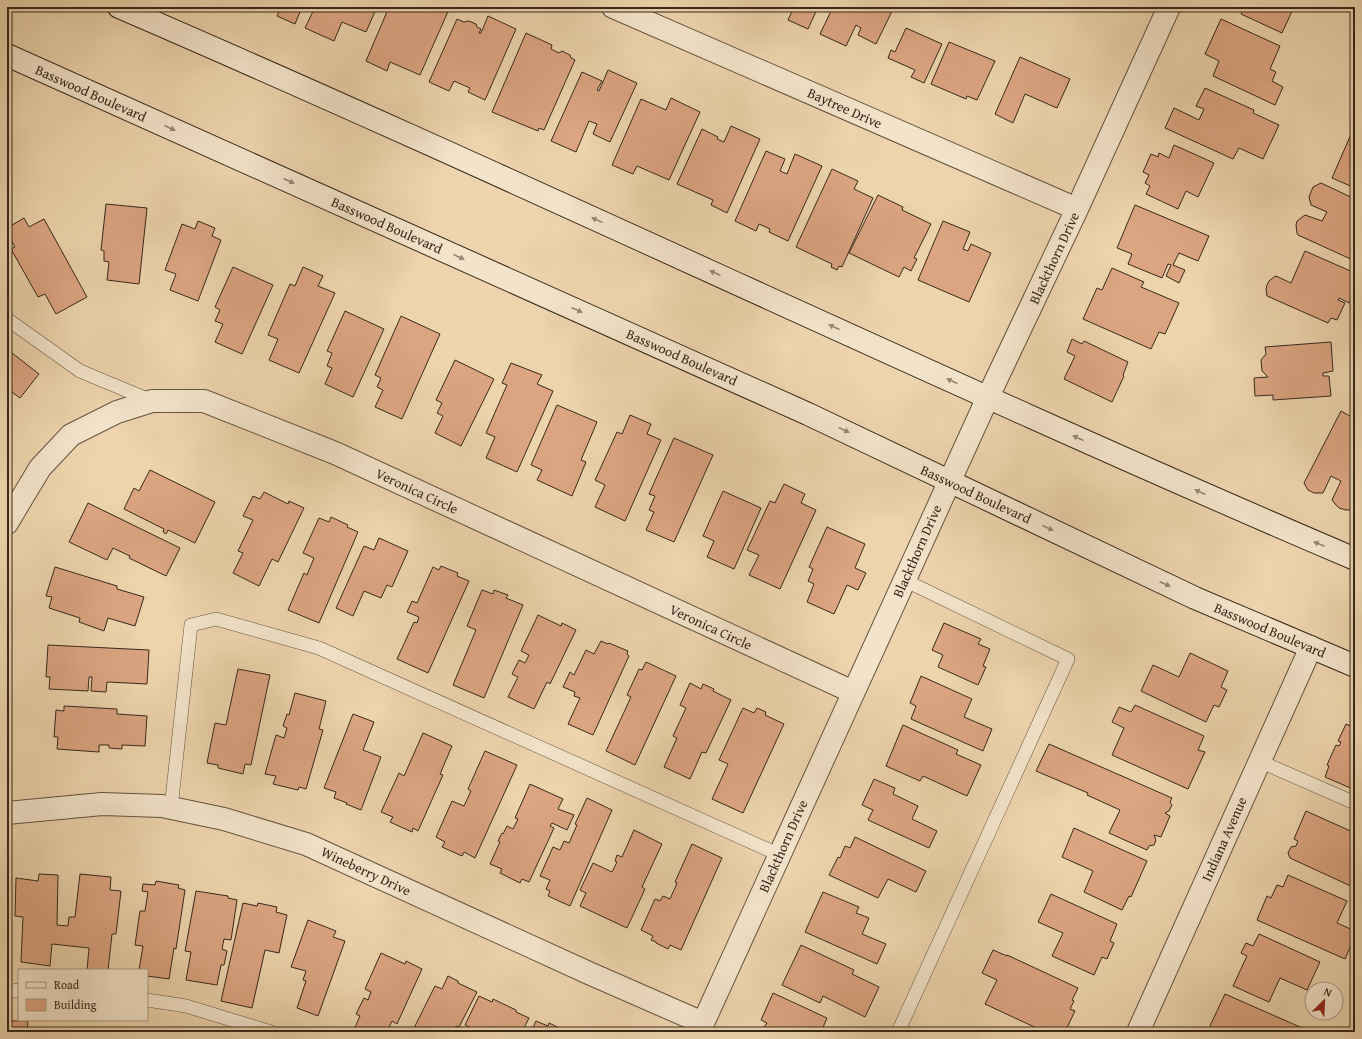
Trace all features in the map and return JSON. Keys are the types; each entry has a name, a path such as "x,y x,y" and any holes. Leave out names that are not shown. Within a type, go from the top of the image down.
{"street":[{"path":"120,7 281,77 988,397 1355,560"},
{"name":"Baytree Drive","path":"613,7 1077,209"},
{"name":"Blackthorn Drive","path":"701,1028 949,481 1077,209 1169,7"},
{"name":"Basswood Boulevard","path":"7,55 808,414 1195,598 1355,666"},
{"name":"Veronica Circle","path":"7,523 40,468 71,435 117,412 152,402 204,402 335,453 853,692"},
{"name":"Indiana Avenue","path":"1138,1032 1311,647"},
{"name":"Wineberry Drive","path":"7,813 102,804 162,806 224,819 306,844 590,974 701,1028"}],"lane":[{"path":"7,319 80,371 152,402"},
{"path":"898,1032 1068,659 904,580"},
{"path":"171,808 191,625 216,619 319,648 780,855"},
{"path":"1259,761 1355,803"},
{"path":"7,992 18,990"},
{"path":"148,1000 186,1006 271,1032"}],"building":[{"path":"281,7 302,7 295,24 277,16"},
{"path":"315,7 377,7 366,32 342,22 334,41 305,28"},
{"path":"389,7 450,7 420,75 390,62 387,71 366,61"},
{"path":"794,7 818,7 808,29 788,20"},
{"path":"833,7 894,7 876,44 858,35 861,28 856,25 846,46 820,34"},
{"path":"1245,7 1294,7 1282,33 1241,14"},
{"path":"488,16 516,29 485,100 468,92 470,88 454,81 449,91 429,82 457,19 476,24 477,27 481,29 479,33 481,33"},
{"path":"1221,19 1280,46 1270,69 1276,72 1272,81 1283,87 1275,105 1213,76 1219,61 1205,54"},
{"path":"906,28 942,44 924,83 911,77 915,70 888,58 891,50 895,52"},
{"path":"526,33 552,45 551,49 559,53 562,51 570,55 571,58 575,60 544,130 539,128 538,131 492,112"},
{"path":"949,42 995,61 977,100 967,96 966,99 931,84"},
{"path":"1020,57 1070,79 1057,108 1025,94 1013,123 995,114"},
{"path":"608,70 637,83 610,142 593,134 597,124 589,121 576,152 551,141 582,72 602,81 597,90 599,91"},
{"path":"1205,88 1254,110 1253,113 1279,125 1263,159 1239,148 1233,159 1165,128 1174,108 1199,120 1204,109 1196,106"},
{"path":"671,98 700,112 669,180 637,166 633,174 612,165 641,99 666,110"},
{"path":"1355,125 1355,188 1332,178"},
{"path":"731,126 760,139 727,213 711,205 713,200 677,184 702,129 718,137 717,139 724,142"},
{"path":"1174,145 1214,163 1198,197 1186,191 1178,209 1146,194 1150,186 1145,183 1149,175 1143,172 1151,154 1158,157 1159,153 1169,158"},
{"path":"766,151 785,159 780,171 787,174 795,154 822,166 788,241 769,232 770,229 759,224 756,231 735,221"},
{"path":"832,169 858,181 854,189 873,198 842,267 839,266 837,270 831,267 832,264 796,247"},
{"path":"1321,183 1355,199 1355,261 1298,235 1297,233 1297,221 1305,215 1322,221 1327,212 1311,205 1309,197 1313,187"},
{"path":"878,195 903,207 902,210 931,224 914,258 917,259 911,271 904,267 899,277 849,253"},
{"path":"106,204 147,208 139,284 107,280 109,262 104,261 104,251 101,250"},
{"path":"1135,205 1209,236 1198,261 1179,253 1173,265 1185,270 1179,283 1166,276 1171,265 1168,264 1162,278 1128,264 1132,254 1117,248"},
{"path":"24,218 29,227 44,219 87,297 56,314 45,294 38,297 11,249 15,247 7,233 7,228"},
{"path":"198,221 215,228 212,236 221,240 198,301 170,290 176,274 165,270 182,224 195,229"},
{"path":"943,221 970,232 963,249 968,251 971,244 991,253 969,302 918,280"},
{"path":"1305,251 1355,273 1355,290 1349,303 1339,298 1338,300 1345,303 1337,320 1331,318 1328,323 1267,296 1267,285 1274,277 1276,276 1291,283"},
{"path":"233,267 273,285 242,354 215,342 223,324 215,321 220,310 215,307"},
{"path":"303,267 323,276 318,286 335,293 299,373 269,360 278,339 268,335 290,284 295,286"},
{"path":"1112,268 1144,282 1141,287 1179,303 1165,334 1159,332 1151,349 1083,319 1097,288 1102,290"},
{"path":"345,311 384,329 353,397 325,384 332,368 327,366 332,353 327,351"},
{"path":"401,316 440,334 402,419 375,407 383,390 377,387 381,378 375,375"},
{"path":"1072,339 1082,344 1084,341 1128,362 1123,375 1124,376 1112,402 1064,379 1075,356 1067,352"},
{"path":"1331,342 1333,371 1323,373 1323,376 1329,376 1331,396 1273,400 1273,395 1255,396 1254,378 1268,377 1262,371 1261,360 1266,354 1265,347"},
{"path":"7,349 39,374 20,398 9,390 7,393"},
{"path":"455,360 494,379 461,446 435,433 443,416 437,413 442,403 436,400"},
{"path":"511,363 542,375 537,384 553,391 517,472 486,458 495,437 486,433 507,385 502,383"},
{"path":"557,405 597,422 581,460 586,462 572,496 537,480 542,470 531,465"},
{"path":"1341,411 1355,419 1355,506 1353,510 1339,508 1332,500 1341,481 1331,476 1323,493 1314,493 1308,490 1304,483"},
{"path":"630,415 651,424 647,434 661,440 625,521 595,507 605,485 595,480 617,432 622,434"},
{"path":"674,438 713,455 674,542 646,530 654,512 649,510 655,496 649,494"},
{"path":"150,470 215,502 195,543 168,530 166,534 163,532 164,529 124,509 134,488 139,491"},
{"path":"784,484 805,494 801,503 816,510 780,589 749,575 759,555 747,550 770,501 775,503"},
{"path":"723,491 761,508 734,569 707,557 714,541 703,536"},
{"path":"264,492 288,504 289,501 304,508 278,562 272,559 259,586 233,573 243,553 238,551 253,520 243,516 253,496 260,499"},
{"path":"88,503 180,548 166,576 129,558 130,556 113,548 107,560 69,542"},
{"path":"331,517 348,525 347,527 358,532 319,623 288,610 304,573 307,575 314,558 303,553 319,518 329,522"},
{"path":"827,527 865,544 855,568 866,573 858,590 847,585 834,614 807,602 814,584 808,581 813,569 809,567"},
{"path":"379,538 408,551 392,587 387,585 381,598 364,591 353,616 336,608 364,546 374,550"},
{"path":"441,566 458,573 457,576 469,581 428,673 397,659 414,622 417,623 419,617 407,612 412,601 417,603 433,567 439,570"},
{"path":"55,567 117,586 117,589 144,597 135,626 108,618 104,631 79,622 80,618 49,608 52,597 46,596"},
{"path":"482,590 493,594 494,590 508,595 506,598 523,605 484,698 453,685 476,630 467,626"},
{"path":"538,615 561,626 562,623 576,630 550,684 547,682 534,709 508,697 518,677 512,674 519,660 525,663 529,655 521,651"},
{"path":"944,623 981,639 978,644 990,649 983,666 986,667 978,685 938,667 943,655 932,650"},
{"path":"601,641 628,651 627,654 629,656 593,735 568,724 580,698 574,696 575,692 563,687 570,672 574,675 586,650 594,654"},
{"path":"48,645 149,650 147,684 107,682 106,692 91,691 92,677 89,677 88,691 49,689 50,677 46,677"},
{"path":"1190,653 1228,671 1221,687 1227,690 1219,707 1214,705 1206,722 1141,691 1153,665 1179,677"},
{"path":"646,662 676,676 635,765 606,751 631,697 627,695 639,669 642,670"},
{"path":"238,669 270,675 251,765 245,764 243,774 218,768 218,765 207,763 215,723 226,725"},
{"path":"921,676 972,699 964,717 992,729 983,751 911,719 916,706 910,703"},
{"path":"690,683 701,689 703,684 731,700 706,753 702,752 690,779 664,767 677,738 673,736 686,708 680,705"},
{"path":"295,693 326,701 319,729 323,730 306,789 299,787 298,790 273,784 276,776 265,774 276,735 284,738 287,728 283,726 287,714 289,715"},
{"path":"1135,705 1204,736 1198,750 1205,752 1188,789 1112,755 1124,728 1112,722 1119,707 1131,712"},
{"path":"64,706 117,709 117,714 147,716 145,746 122,745 122,749 109,748 109,745 99,745 99,752 57,749 58,737 54,737 56,710 64,711"},
{"path":"743,708 754,713 757,708 766,712 765,715 784,724 743,813 712,799 728,764 719,760"},
{"path":"353,714 374,722 363,750 381,757 361,810 334,798 336,792 324,788"},
{"path":"1346,724 1355,728 1355,790 1325,777 1329,766 1327,765 1336,745 1339,746 1341,742 1338,741"},
{"path":"903,725 958,750 956,754 981,765 967,796 923,776 920,781 886,766"},
{"path":"423,733 452,746 440,774 443,775 418,831 413,828 412,832 390,822 393,817 381,812 399,773 404,776"},
{"path":"1049,744 1172,798 1170,802 1172,805 1169,811 1165,813 1170,816 1161,837 1154,835 1156,840 1154,845 1149,846 1147,850 1109,833 1120,810 1087,795 1088,793 1036,771"},
{"path":"485,751 517,765 475,858 464,852 462,856 442,847 445,842 436,837 452,801 464,806 471,791 468,789"},
{"path":"874,779 895,788 893,794 918,806 912,819 937,831 929,848 868,820 873,810 862,805"},
{"path":"530,784 563,799 558,809 574,815 567,830 552,823 550,826 554,828 529,882 522,879 520,883 500,873 502,869 490,864 500,842 498,841 502,833 503,834 507,826 513,829 518,819 515,818"},
{"path":"587,798 612,810 570,906 548,896 550,891 546,889 550,880 540,876 553,847 560,850 564,841 569,843 577,825 575,824"},
{"path":"1306,811 1355,833 1355,888 1290,858 1288,853 1291,847 1296,846 1298,841 1294,839"},
{"path":"1074,828 1147,861 1131,897 1129,896 1122,910 1084,892 1093,871 1062,857"},
{"path":"634,830 662,844 642,887 645,889 627,928 580,906 586,893 580,890 593,863 612,872 617,862 615,861 617,855 622,857"},
{"path":"855,837 926,871 916,892 888,879 878,898 829,875 838,857 840,858 845,846 850,848"},
{"path":"692,844 722,858 681,950 670,945 668,949 651,940 653,936 641,930 655,899 660,901 663,896 670,899 677,883 675,882"},
{"path":"39,874 58,875 57,925 68,926 69,917 75,917 80,874 111,877 110,890 121,891 116,934 112,934 108,969 87,969 89,948 52,944 50,966 21,962 23,917 15,916 16,878 38,881"},
{"path":"1288,875 1347,901 1337,923 1355,931 1355,936 1345,959 1257,920 1267,896 1271,898 1277,885 1283,887"},
{"path":"156,881 179,885 178,888 185,890 176,949 174,948 169,979 148,976 148,969 139,969 143,946 135,945 140,911 145,911 148,892 142,891 143,884 155,885"},
{"path":"196,891 228,896 228,898 237,900 231,940 224,939 222,949 227,951 224,965 221,965 217,985 186,980 191,952 185,951"},
{"path":"823,892 859,907 856,913 869,918 862,934 886,944 877,964 805,932"},
{"path":"1051,894 1117,924 1110,941 1114,943 1107,959 1102,957 1094,975 1052,956 1063,933 1038,922"},
{"path":"243,903 257,906 258,903 277,907 276,912 287,915 279,953 265,950 252,1008 221,1001"},
{"path":"308,920 336,931 333,937 345,941 318,1016 297,1008 306,981 303,980 306,971 291,967"},
{"path":"1259,934 1320,962 1311,981 1304,981 1304,989 1280,978 1269,1002 1233,986 1247,956 1241,953 1246,943 1253,946"},
{"path":"801,945 854,970 852,974 879,987 865,1017 823,996 820,1003 782,985"},
{"path":"993,950 1078,988 1072,1000 1074,1001 1070,1009 1075,1011 1065,1032 1045,1032 985,1004 997,980 982,973"},
{"path":"381,953 405,964 406,961 422,969 397,1024 392,1021 387,1032 353,1032 360,1016 356,1014 364,998 368,1000 371,992 365,989"},
{"path":"448,976 458,981 458,983 477,992 459,1027 456,1026 453,1032 412,1032 435,986 442,989"},
{"path":"773,993 827,1018 821,1032 767,1032 768,1029 764,1027 767,1023 761,1020"},
{"path":"1225,994 1300,1027 1298,1032 1212,1032 1208,1030"},
{"path":"479,996 492,1002 493,999 529,1018 522,1032 479,1032 465,1025"},
{"path":"7,1021 28,1021 27,1032 7,1032"},
{"path":"536,1021 548,1026 549,1023 568,1032 531,1032"}]}
